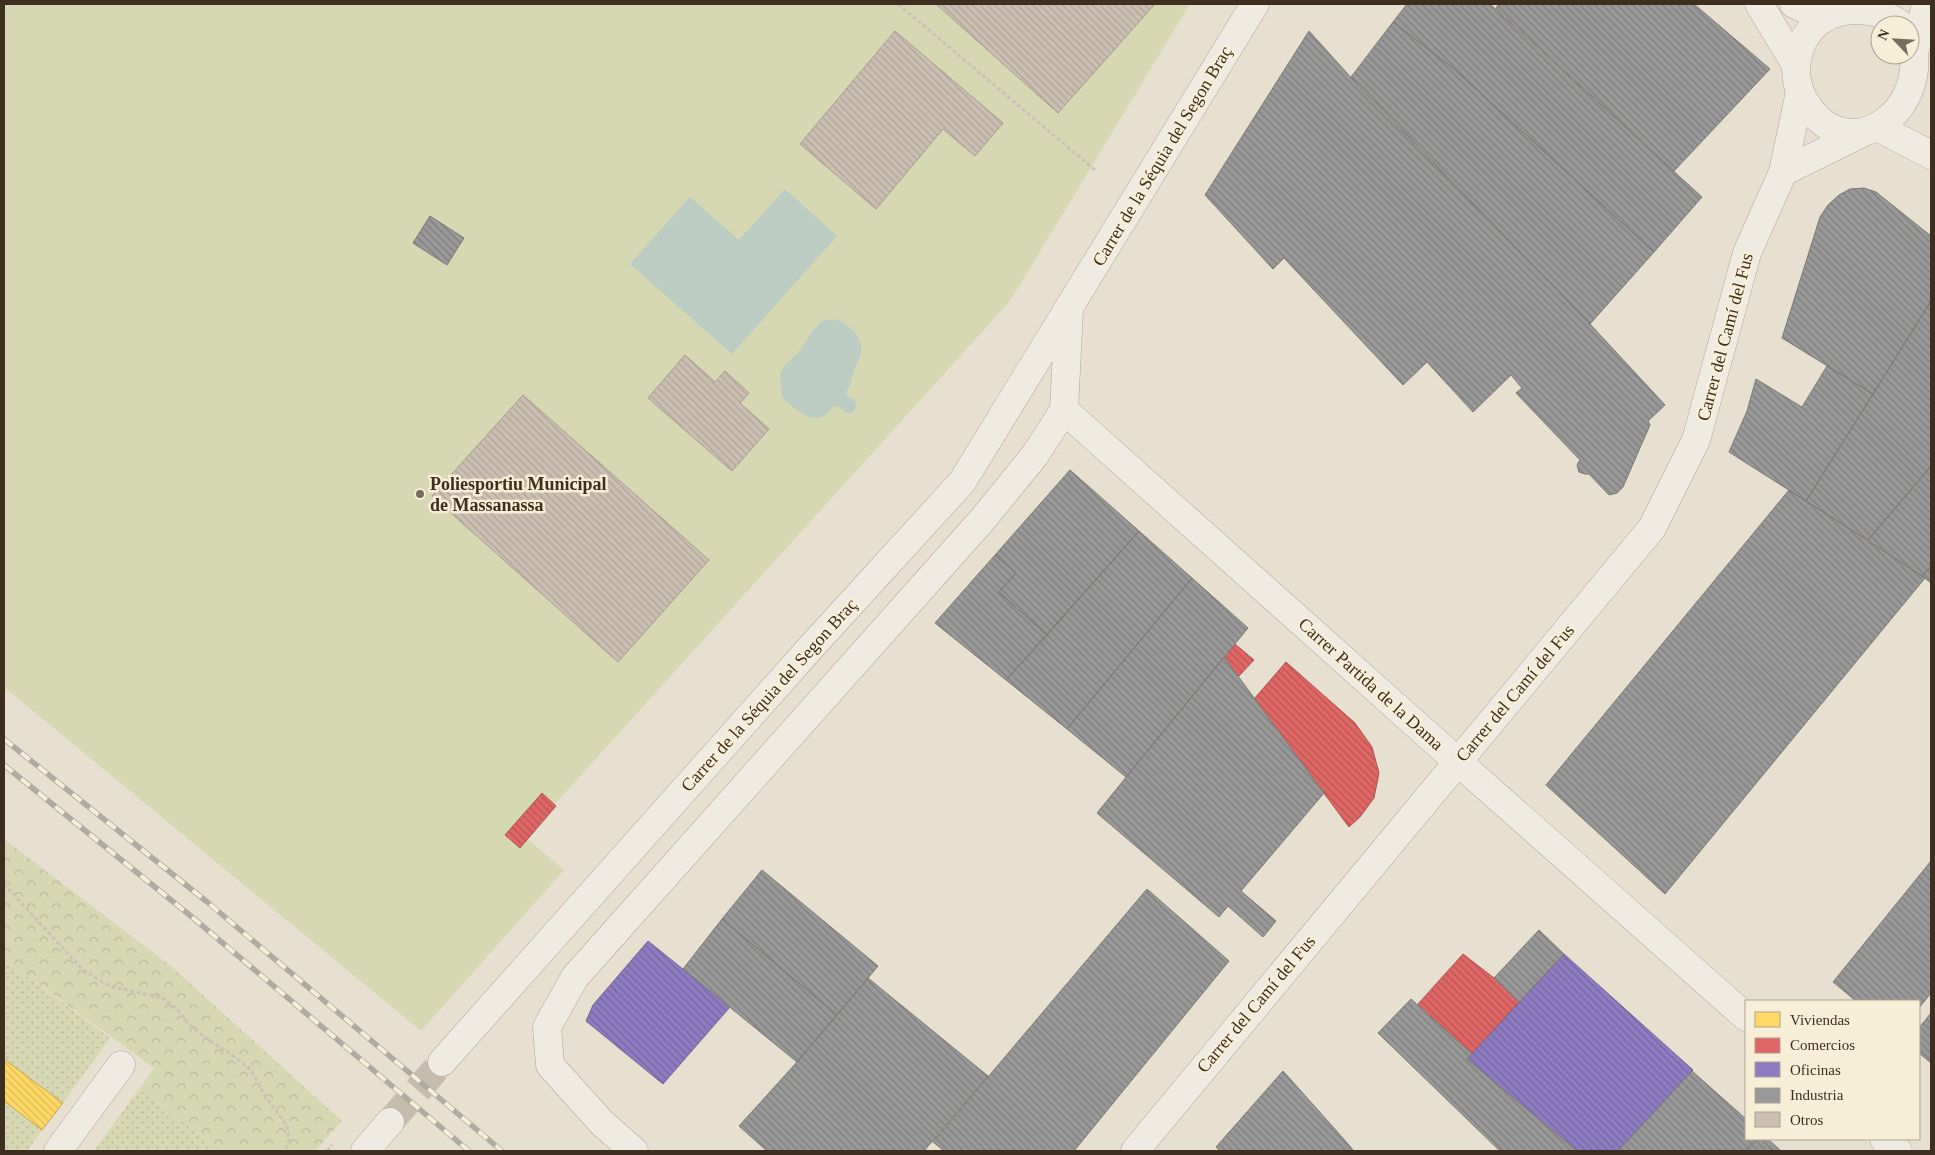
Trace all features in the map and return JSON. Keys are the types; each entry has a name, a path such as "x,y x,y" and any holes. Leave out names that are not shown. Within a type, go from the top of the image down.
{"street":[{"name":"Carrer de la Séquia del Segon Braç","path":"442,1062 819,638 962,482 1255,4"},
{"path":"1759,4 1796,65 1800,92 1810,110 1824,123 1842,131 1871,131 1931,155"},
{"path":"1794,4 1824,18"},
{"path":"1920,15 1926,4"},
{"path":"1796,65 1801,47 1810,31 1824,18 1839,11 1874,6 1888,15"},
{"path":"1783,172 1897,120 1923,96 1920,64"},
{"name":"Carrer del Camí del Fus","path":"1135,1151 1652,528 1696,440 1747,254 1783,172 1800,92"},
{"name":"Carrer de la Séquia del Segon Braç","path":"634,1151 602,1123 550,1065 547,1027 575,977 984,519 1036,455 1064,410 1069,308"},
{"name":"Carrer Partida de la Dama","path":"1064,410 1457,762 1745,1016"},
{"path":"58,1151 121,1065"},
{"path":"365,1151 390,1122"},
{"path":"1885,1140 1898,1151"}],"path":[{"path":"898,4 1095,170"},
{"path":"4,884 82,969 113,987 163,998 177,1009 186,1021 202,1036 251,1070 264,1094 287,1126 288,1141 285,1151"}],"green space":[{"name":"Poliesportiu Municipal de Massanassa","path":"4,4 1190,4 1010,301 525,837 564,870 421,1031 4,687"},
{"path":"4,839 172,967 342,1121 315,1151 222,1151 139,1089 154,1068 4,959"},
{"path":"4,959 110,1038 63,1103 4,1059"},
{"path":"139,1089 222,1151 94,1151"},
{"path":"4,1101 42,1130 27,1151 4,1151"}],"shaded area":[{"path":"785,189 837,236 732,354 630,264 690,197 739,240"},
{"path":"837,319 855,332 860,341 860,357 846,392 848,397 855,400 856,407 853,413 846,413 839,407 833,406 827,414 814,418 796,410 782,398 780,374 785,365 799,352 811,333 822,321"}],"building: Viviendas":[{"path":"4,1059 63,1103 42,1130 4,1101"}],"building: Comercios":[{"path":"1235,644 1254,660 1238,677 1224,657"},
{"path":"1286,662 1355,723 1372,747 1379,773 1374,798 1360,817 1349,827 1254,699"},
{"path":"542,793 556,806 520,848 505,835"},
{"path":"1463,954 1494,978 1519,1002 1472,1054 1418,1004"}],"building: Oficinas":[{"path":"648,941 730,1007 663,1084 586,1021 593,1005"},
{"path":"1564,954 1693,1070 1618,1151 1577,1151 1467,1059"}],"building: Industria":[{"path":"1407,4 1490,4 1702,197 1654,252 1454,69 1393,22"},
{"path":"1499,4 1694,4 1770,69 1674,171 1496,8"},
{"path":"1393,22 1454,69 1654,252 1590,324 1351,77"},
{"path":"1309,31 1364,92 1590,324 1665,405 1648,421 1650,425 1623,487 1617,493 1609,495 1589,474 1579,472 1577,465 1580,460 1516,393 1522,388 1511,375 1473,412 1427,362 1403,385 1284,258 1273,269 1205,195"},
{"path":"1864,188 1876,192 1931,236 1931,301 1873,394 1782,338 1820,217 1828,205 1839,195 1850,189"},
{"path":"430,216 464,238 447,265 413,243"},
{"path":"1931,301 1931,466 1868,540 1806,501"},
{"path":"1827,366 1873,394 1806,501 1729,452 1747,411 1756,379 1802,407"},
{"path":"1931,466 1931,566 1922,576 1868,540"},
{"path":"1070,470 1139,531 1047,635 999,592 1016,573 995,555"},
{"path":"1789,490 1925,578 1665,894 1546,785"},
{"path":"1139,531 1192,578 1067,729 1006,680"},
{"path":"995,555 1016,573 999,592 1047,635 1006,680 935,623"},
{"path":"1931,566 1931,583 1922,576"},
{"path":"1192,578 1248,628 1126,777 1067,729"},
{"path":"1224,657 1324,793 1241,891 1276,921 1263,937 1228,906 1219,917 1097,813"},
{"path":"1931,861 1931,993 1920,1007 1920,1000 1855,1000 1833,982"},
{"path":"762,870 878,966 837,1015 722,919"},
{"path":"1147,889 1229,961 1074,1151 944,1151 933,1142"},
{"path":"722,919 837,1015 797,1062 683,969"},
{"path":"1539,930 1564,954 1519,1002 1494,978"},
{"path":"868,978 988,1076 924,1151 767,1151 739,1126 797,1062"},
{"path":"1411,999 1472,1054 1467,1059 1577,1151 1500,1151 1378,1033"},
{"path":"1931,1013 1931,1063 1920,1054 1920,1027"},
{"path":"1283,1071 1354,1151 1220,1151 1216,1147"},
{"path":"1692,1071 1745,1118 1745,1140 1756,1140 1745,1151 1618,1151"},
{"path":"1756,1140 1769,1140 1781,1151 1745,1151"}],"building: Otros":[{"path":"936,4 1155,4 1058,113"},
{"path":"895,31 1003,123 975,156 943,129 876,209 800,144"},
{"path":"685,355 715,382 725,371 749,393 740,403 769,429 732,471 648,398"},
{"path":"523,395 709,560 618,662 432,496"}],"tunnel":[{"path":"390,1122 442,1062"}],"railway":[{"path":"4,739 206,901 502,1151"},
{"path":"4,765 192,917 469,1151"}],"place":[{"name":"Poliesportiu Municipal de Massanassa","path":"420,494"}]}
